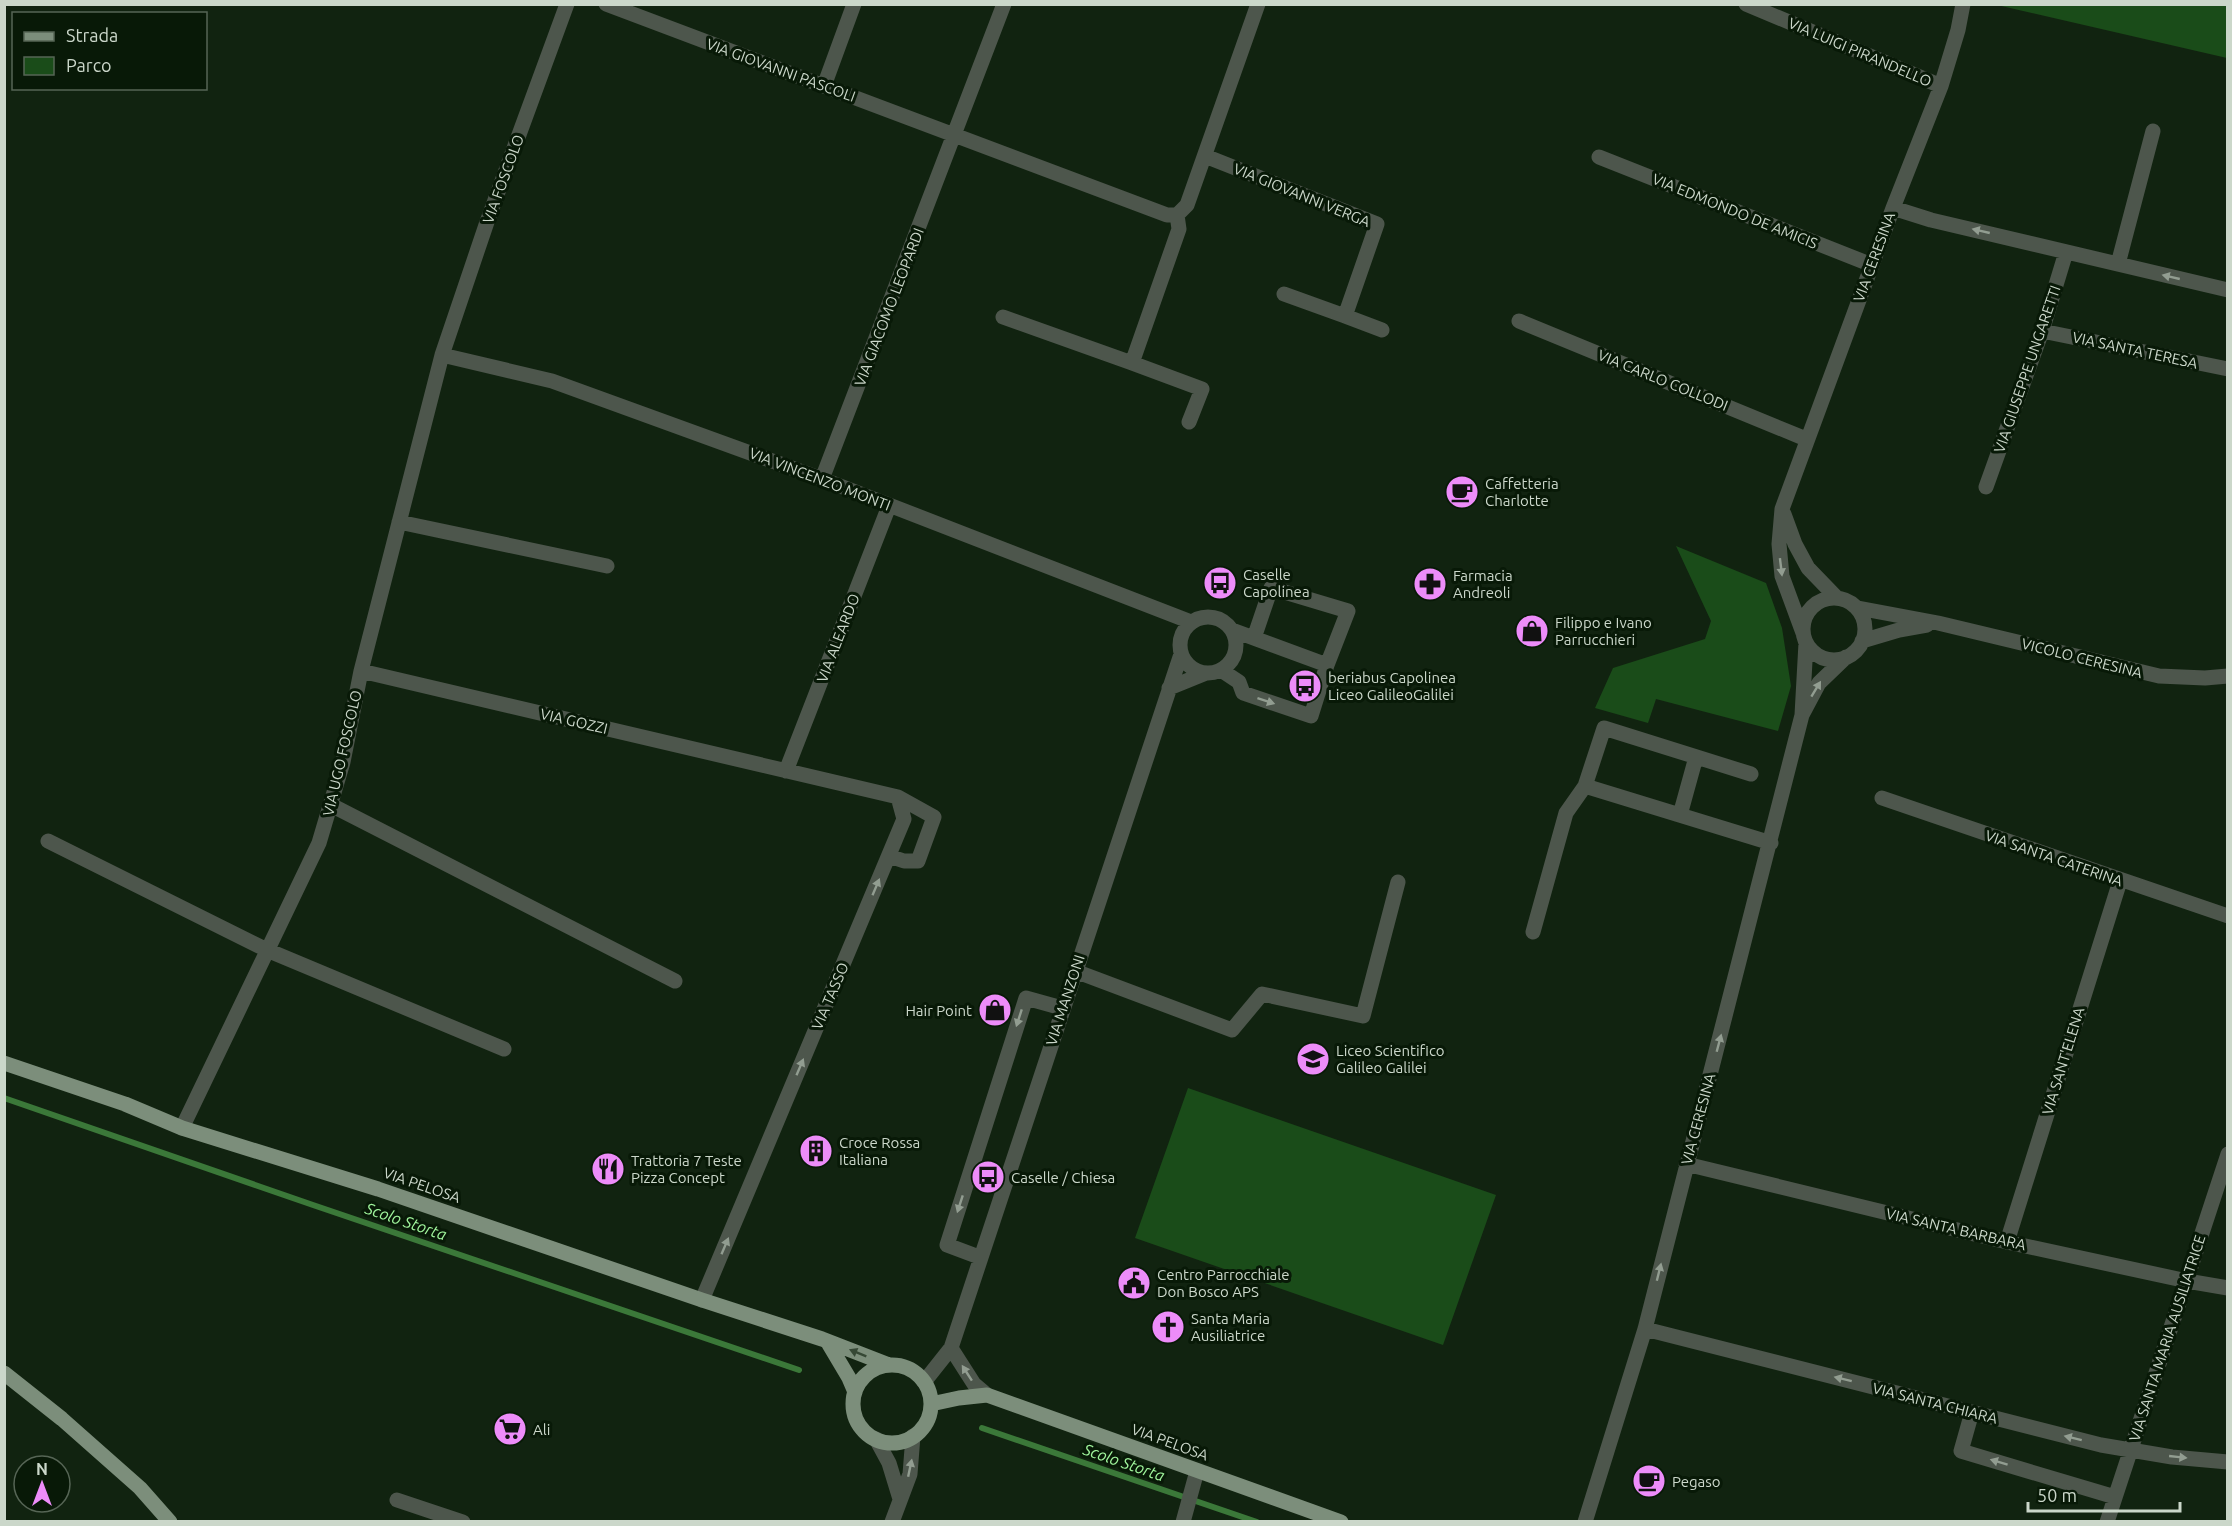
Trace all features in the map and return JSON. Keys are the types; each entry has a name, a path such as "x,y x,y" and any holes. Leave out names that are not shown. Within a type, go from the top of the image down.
{"main road":[{"name":"VIA PELOSA","path":"4,1063 125,1104 182,1128 378,1189 827,1341 889,1365"},
{"path":"827,1341 855,1392"},
{"path":"889,1365 903,1366 915,1372 924,1382 931,1404 929,1417 923,1428 913,1436 895,1442 876,1439 859,1425 854,1414 853,1403 860,1382 868,1373 889,1365"},
{"path":"6,1376 62,1419 132,1480 170,1521"},
{"name":"VIA PELOSA","path":"987,1395 1341,1521"},
{"path":"931,1404 987,1395"}],"street":[{"name":"VIA FOSCOLO","path":"442,355 487,222 567,4"},
{"name":"VIA GIOVANNI PASCOLI","path":"606,4 1167,215 1177,215"},
{"path":"824,86 854,4"},
{"path":"955,135 1004,4"},
{"path":"1132,363 1179,229 1177,215 1187,205 1258,4"},
{"name":"VIA LUIGI PIRANDELLO","path":"1746,4 1941,86"},
{"name":"VIA CERESINA","path":"1805,638 1782,576 1779,544 1782,509 1806,439 1941,86 1958,30 1963,4"},
{"path":"2118,264 2153,131"},
{"name":"VIA GIACOMO LEOPARDI","path":"822,479 955,135"},
{"name":"VIA GIOVANNI VERGA","path":"1205,156 1377,224 1345,316"},
{"name":"VIA EDMONDO DE AMICIS","path":"1599,157 1872,265"},
{"path":"1893,208 1932,220 2228,290"},
{"name":"VIA GIUSEPPE UNGARETTI","path":"1986,487 2042,330 2066,252"},
{"path":"1284,294 1382,330"},
{"path":"1003,317 1202,389 1190,422"},
{"name":"VIA CARLO COLLODI","path":"1519,321 1806,439"},
{"name":"VIA SANTA TERESA","path":"2042,330 2228,369"},
{"name":"VIA VINCENZO MONTI","path":"442,355 552,381 822,479 1191,622"},
{"name":"VIA UGO FOSCOLO","path":"182,1128 319,843 332,805 362,671 442,355"},
{"name":"VIA ALEARDO","path":"786,771 889,506"},
{"path":"1782,509 1795,544 1808,568 1836,597 1845,599 1858,608 1864,620 1865,631 1862,641"},
{"path":"399,522 607,566"},
{"path":"1254,638 1271,588 1348,611 1327,665 1311,716 1243,693 1239,682 1213,671 1190,667 1181,654 1181,636 1191,622 1209,616 1218,618 1232,630 1327,665"},
{"name":"VIA CERESINA","path":"1585,1521 1645,1329 1771,843 1802,715 1805,638 1803,622 1810,609 1818,602 1836,597"},
{"name":"VICOLO CERESINA","path":"1858,608 1938,623 2159,676 2205,678 2228,676"},
{"name":"VICOLO CERESINA","path":"1862,641 1899,630 1938,623"},
{"path":"1169,688 1228,664 1236,648 1232,630"},
{"path":"1805,638 1814,652 1823,658 1835,660 1846,657"},
{"name":"VIA CERESINA","path":"1802,715 1819,683 1846,657 1855,652 1862,641"},
{"name":"VIA MANZONI","path":"951,1348 979,1257 1181,654"},
{"name":"VIA GOZZI","path":"362,671 786,771"},
{"path":"1533,932 1566,813 1586,786 1604,728 1751,774"},
{"path":"1680,815 1696,757"},
{"path":"786,771 898,797 933,817 918,861 904,861 889,856"},
{"path":"1586,786 1771,843"},
{"name":"VIA TASSO","path":"702,1300 904,819 898,797"},
{"name":"VIA SANTA CATERINA","path":"1882,798 2228,916"},
{"path":"332,805 675,981"},
{"path":"48,841 267,950 504,1049"},
{"name":"VIA SANT'ELENA","path":"2007,1242 2120,881"},
{"path":"1075,971 1232,1030 1262,994 1362,1016 1398,882"},
{"path":"979,1257 947,1245 1026,998 1062,1008"},
{"name":"VIA SANTA MARIA AUSILIATRICE","path":"2108,1521 2228,1154"},
{"name":"VIA SANTA BARBARA","path":"1686,1164 2007,1242 2228,1288"},
{"name":"VIA SANTA CHIARA","path":"1645,1329 2101,1445 2172,1457 2228,1462"},
{"path":"924,1382 951,1348 974,1384 987,1395"},
{"path":"1972,1412 1961,1451 2115,1497"},
{"path":"892,1521 909,1474 913,1436"},
{"path":"876,1439 889,1463 900,1499"},
{"path":"1185,1514 1197,1471"},
{"path":"397,1500 463,1521"}],"green space":[{"path":"1997,5 2227,5 2227,58"},
{"path":"1676,546 1766,583 1782,628 1791,686 1778,731 1656,699 1648,723 1595,708 1613,668 1705,639 1711,621"},
{"path":"1188,1088 1496,1195 1443,1345 1135,1238"}],"waterway":[{"name":"Scolo Storta","path":"4,1098 799,1370"},
{"name":"Scolo Storta","path":"982,1428 1257,1522"}],"place":[{"name":"Caffetteria Charlotte","path":"1462,492"},
{"name":"Caselle Capolinea","path":"1220,583"},
{"name":"Farmacia Andreoli","path":"1430,584"},
{"name":"Filippo e Ivano Parrucchieri","path":"1532,631"},
{"name":"beriabus Capolinea Liceo GalileoGalilei","path":"1305,686"},
{"name":"Hair Point","path":"995,1010"},
{"name":"Liceo Scientifico Galileo Galilei","path":"1313,1059"},
{"name":"Croce Rossa Italiana","path":"816,1151"},
{"name":"Trattoria 7 Teste Pizza Concept","path":"608,1169"},
{"name":"Caselle / Chiesa","path":"988,1177"},
{"name":"Centro Parrocchiale Don Bosco APS","path":"1134,1283"},
{"name":"Santa Maria Ausiliatrice","path":"1168,1327"},
{"name":"Ali","path":"510,1429"},
{"name":"Pegaso","path":"1649,1481"}]}
